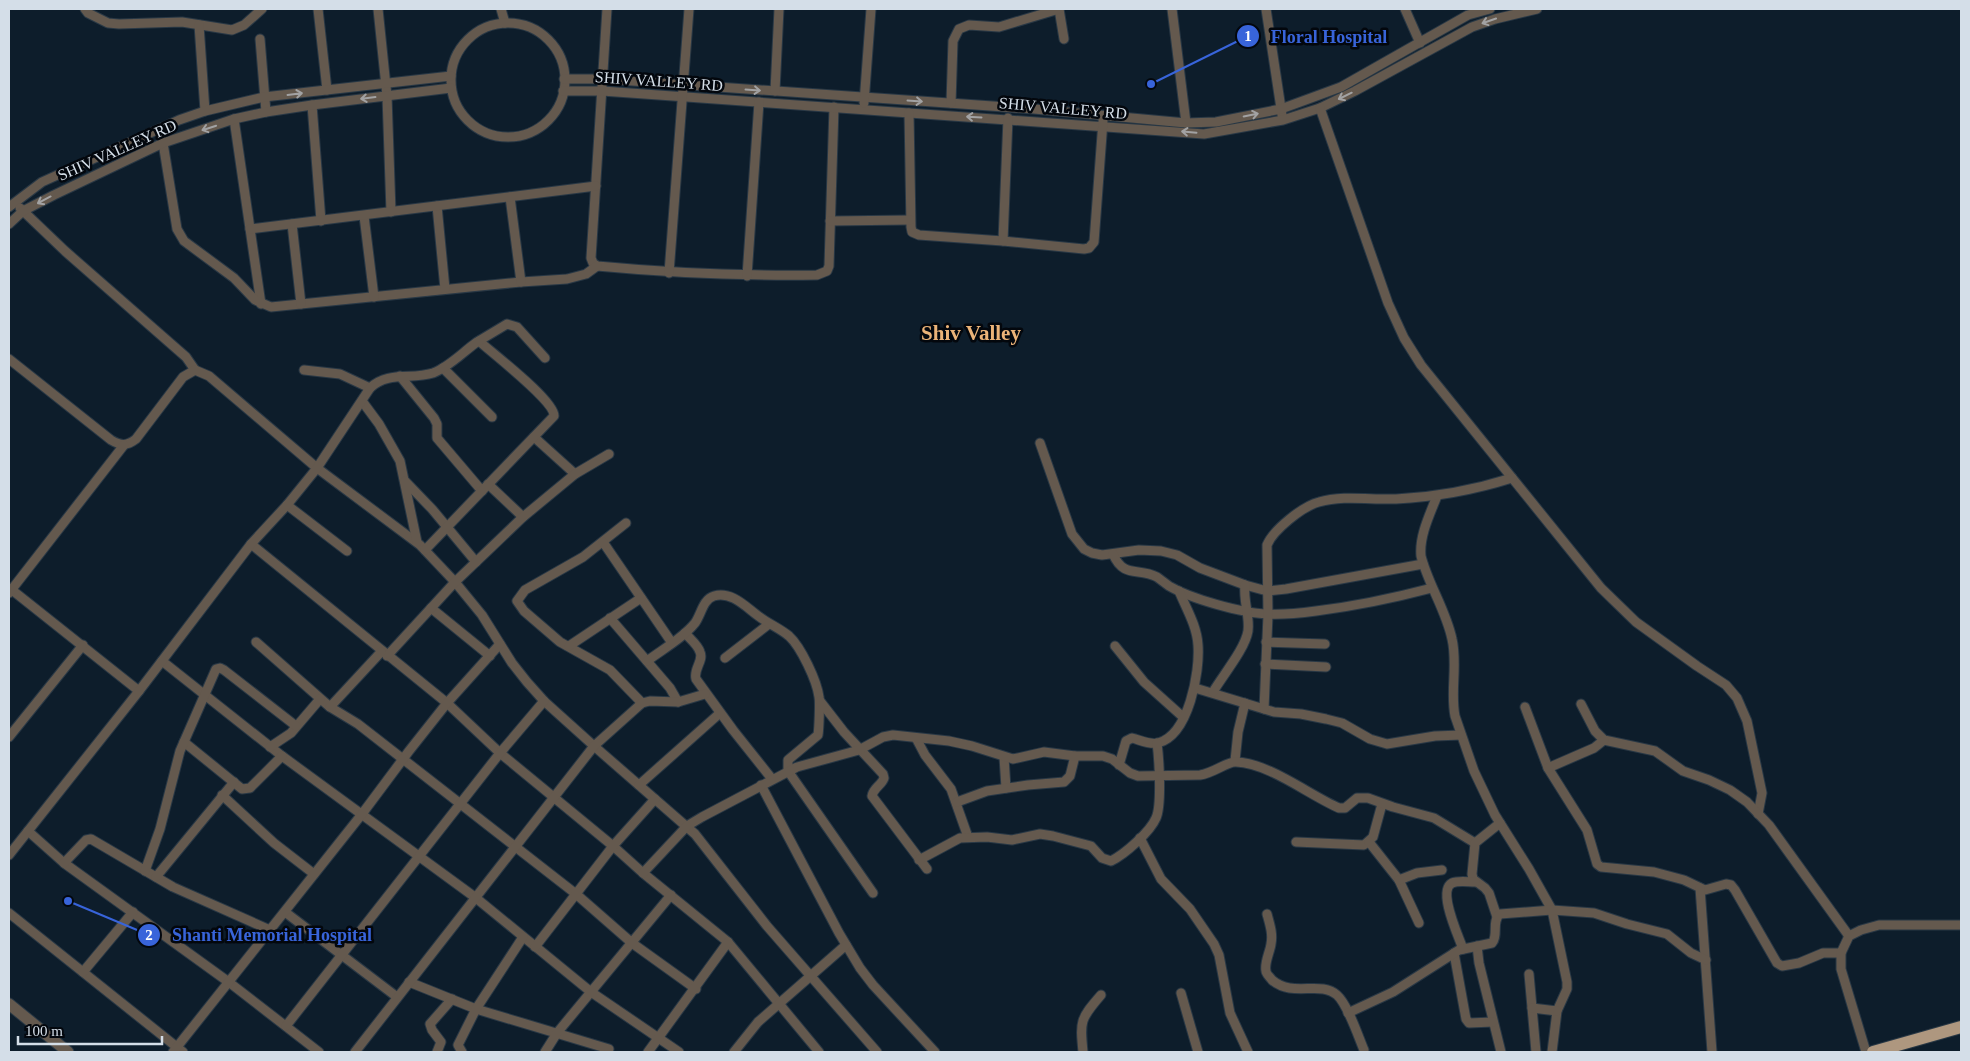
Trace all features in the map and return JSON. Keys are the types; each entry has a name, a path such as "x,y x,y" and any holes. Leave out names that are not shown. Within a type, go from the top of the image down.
{"main road":[{"path":"1874,1052 1961,1027"}],"street":[{"path":"85,9 108,23 182,22 232,30 244,25 262,9"},
{"path":"318,9 327,90"},
{"path":"378,9 387,96 391,212"},
{"path":"501,9 505,23"},
{"path":"607,9 591,258 593,263 598,266 669,273 747,276 817,275 827,271 829,266 834,107"},
{"path":"669,273 689,9"},
{"path":"775,91 779,9"},
{"path":"863,110 871,9"},
{"path":"951,104 953,41 959,29 969,25 998,27 1059,9 1064,40"},
{"path":"1172,9 1186,123"},
{"path":"1266,9 1283,120"},
{"path":"1404,9 1420,43"},
{"name":"SHIV VALLEY RD","path":"564,79 604,79 864,97 1186,123 1216,122 1281,109 1341,87 1468,15 1490,9"},
{"name":"SHIV VALLEY RD","path":"563,91 602,91 863,110 1008,118 1204,134 1283,120 1320,108 1472,27 1536,9"},
{"path":"505,23 528,26 551,42 559,54 564,68 563,97 554,115 544,125 523,136 496,136 480,131 471,124 458,108 451,88 451,76 455,58 464,44 484,28 505,23"},
{"path":"198,25 205,111"},
{"path":"260,39 266,112"},
{"name":"SHIV VALLEY RD","path":"12,204 42,182 179,120 205,111 264,97 451,76"},
{"name":"SHIV VALLEY RD","path":"9,224 23,211 163,143 234,120 266,112 312,105 451,88"},
{"path":"747,276 759,102"},
{"path":"312,105 321,220"},
{"path":"1320,108 1388,303 1404,338 1421,365 1601,588 1636,622 1726,685 1737,698 1747,721 1762,793 1758,814"},
{"path":"909,113 910,220 912,232 919,236 1003,241 1084,249 1092,246 1104,116"},
{"path":"1003,241 1008,118"},
{"path":"234,120 261,304"},
{"path":"163,143 177,229 180,235 184,241 234,278 255,300 271,307 577,278 598,266"},
{"path":"250,229 596,186"},
{"path":"510,197 521,282"},
{"path":"12,204 23,211 186,357 196,370 209,376 316,468 425,550 456,582 482,615 512,663 544,700 687,826 767,926 876,1052"},
{"path":"437,206 446,289"},
{"path":"364,216 374,297"},
{"path":"830,221 910,220"},
{"path":"292,224 301,304"},
{"path":"9,855 162,661 251,544 287,505 316,468 370,388 384,379 432,373 442,368 478,341 507,324 517,327 545,358"},
{"path":"425,550 446,526 554,416 553,410 530,385 478,341"},
{"path":"9,359 111,440 124,445"},
{"path":"442,368 492,417"},
{"path":"139,690 83,645 10,592 124,445 136,438 183,377 196,370"},
{"path":"304,370 340,374 370,388"},
{"path":"400,376 434,418 437,438 485,488 523,517"},
{"path":"362,401 393,447 400,461 416,542"},
{"path":"534,437 575,474"},
{"path":"1040,443 1072,534 1084,549 1092,553 1113,554 1139,550 1170,553 1200,568 1267,591 1423,564"},
{"path":"330,707 523,517 575,474 609,454"},
{"path":"1264,709 1268,614 1267,545 1270,538 1306,508 1318,502 1437,496 1512,478"},
{"path":"405,481 476,562"},
{"path":"1437,496 1420,548 1423,564 1453,641 1455,678 1453,706 1461,735 1482,788 1500,823 1552,910 1568,982 1557,1010 1552,1052"},
{"path":"287,505 347,552"},
{"path":"626,523 583,557 525,590 518,597 518,604 560,642 610,670 642,703"},
{"path":"603,542 672,642"},
{"path":"251,544 384,654 447,703 500,753 728,942 819,1052"},
{"path":"1113,554 1123,569 1130,572 1149,573 1179,591 1214,603 1268,614 1340,608 1432,588"},
{"path":"1213,692 1244,644 1248,632 1247,611 1244,601 1245,585"},
{"path":"1119,765 1126,740 1129,738 1157,743 1170,736 1192,701 1198,664 1197,639 1179,591"},
{"path":"647,661 685,633 695,623 708,599 718,595 729,595 739,601 794,641 815,683 820,701 818,735 788,760 788,771 872,893"},
{"path":"569,646 641,598"},
{"path":"431,608 490,656"},
{"path":"610,618 670,688 678,702"},
{"path":"725,658 769,624"},
{"path":"685,633 702,655 695,675 705,694 772,779"},
{"path":"256,642 330,707 358,724 576,894 632,943 696,989"},
{"path":"1266,642 1325,644"},
{"path":"9,913 178,1051 270,930 362,814 402,759 447,703 500,644"},
{"path":"9,738 83,645"},
{"path":"1115,646 1144,682 1183,716"},
{"path":"162,661 270,747 476,898 591,992 679,1052"},
{"path":"1265,664 1326,667"},
{"path":"146,871 160,829 172,778 184,742 213,673 220,668 296,726"},
{"path":"1195,688 1264,709 1342,723 1370,738 1387,744 1435,736 1461,735"},
{"path":"355,1052 553,796 594,746 642,703 650,701 678,702 705,694"},
{"path":"270,747 283,739 320,698"},
{"path":"286,1026 459,804 544,700"},
{"path":"820,701 859,750 883,774 884,778 872,792 872,796 926,869"},
{"path":"1234,762 1238,732 1245,704"},
{"path":"1581,704 1595,731 1604,740 1656,751 1683,771 1730,790 1747,802 1769,825 1849,936"},
{"path":"1525,707 1548,768 1586,830 1597,864 1601,868 1654,872 1684,880 1705,890 1726,884 1731,885 1777,963 1782,966 1799,963 1823,952 1841,953"},
{"path":"639,785 720,713"},
{"path":"643,873 687,826 761,785 788,771 859,750 893,735 949,741 972,746 1004,757 1018,759 1044,752 1074,756 1103,756 1112,759 1133,775 1159,777 1210,774 1234,762 1261,768 1339,808 1345,808 1357,798 1362,797 1434,818 1475,843"},
{"path":"916,738 925,755 951,789 968,837"},
{"path":"1548,768 1594,748 1604,740"},
{"path":"184,742 242,788 250,788 282,756"},
{"path":"919,860 955,840 968,837 987,836 1012,840 1040,834 1091,846 1107,861 1116,858 1140,838 1156,818 1159,777 1157,743"},
{"path":"957,802 987,791 1064,782 1070,776 1074,756"},
{"path":"1004,757 1006,788"},
{"path":"156,877 234,782"},
{"path":"761,785 846,945 873,986 934,1052"},
{"path":"222,796 274,843 314,874"},
{"path":"534,947 613,846 655,799"},
{"path":"1296,842 1364,845 1373,837 1382,804"},
{"path":"1348,1014 1393,992 1454,953 1464,949 1488,945 1494,941 1497,916 1489,893 1476,882 1472,874 1475,843 1500,823"},
{"path":"28,831 64,863 230,983 319,1052"},
{"path":"64,863 86,840 91,838 156,877 270,930"},
{"path":"1140,838 1161,879 1190,909 1214,944 1219,956 1230,1013 1248,1052"},
{"path":"1369,842 1399,880 1419,923"},
{"path":"1399,880 1417,873 1442,870"},
{"path":"1464,949 1449,911 1446,893 1451,884 1459,881 1476,882"},
{"path":"1700,888 1712,1052"},
{"path":"545,1052 557,1033 671,895"},
{"path":"1497,916 1500,914 1552,910 1594,913 1667,934 1691,953 1706,960"},
{"path":"83,972 133,912"},
{"path":"286,912 397,997"},
{"path":"1267,914 1272,933 1266,971 1269,977 1277,984 1289,988 1305,990 1321,988 1329,990 1341,999 1364,1050"},
{"path":"1866,1052 1841,969 1841,953 1849,936 1861,930 1879,925 1961,925"},
{"path":"462,1052 458,1045 460,1039 476,1009 523,937"},
{"path":"648,1052 696,989 728,942"},
{"path":"734,1052 758,1022 846,945"},
{"path":"1477,946 1501,1052"},
{"path":"1454,953 1466,1019 1469,1024 1493,1022"},
{"path":"1529,974 1536,1052"},
{"path":"409,982 476,1009 609,1049"},
{"path":"1181,993 1198,1052"},
{"path":"1083,1052 1080,1026 1082,1019 1101,995"},
{"path":"437,1052 441,1042 430,1024 452,1000"},
{"path":"9,1004 68,1052"},
{"path":"1532,1008 1557,1010"}],"place":[{"name":"Floral Hospital","path":"1151,84"},
{"name":"Shanti Memorial Hospital","path":"68,901"}],"district":[{"name":"Shiv Valley","path":"971,333"}]}
